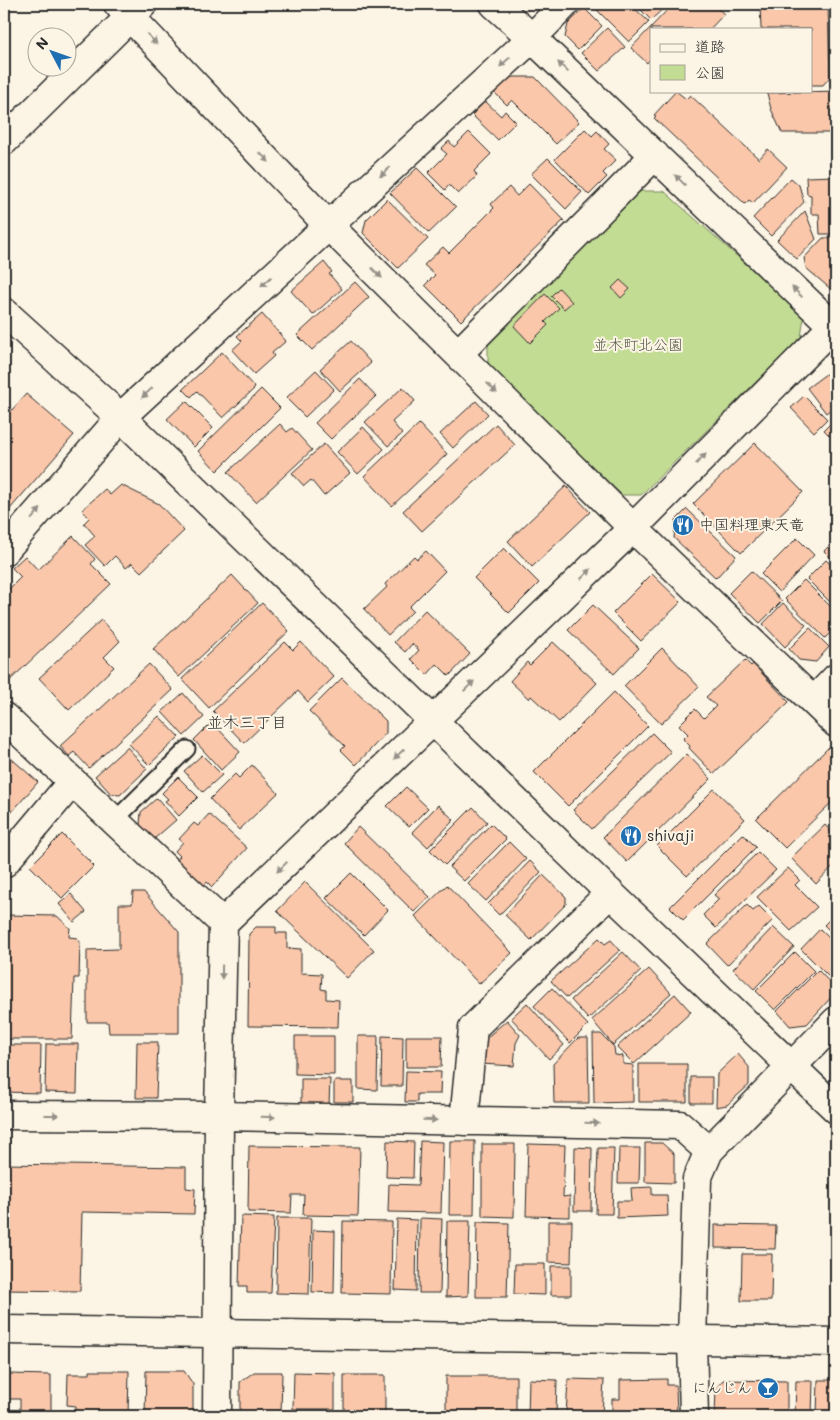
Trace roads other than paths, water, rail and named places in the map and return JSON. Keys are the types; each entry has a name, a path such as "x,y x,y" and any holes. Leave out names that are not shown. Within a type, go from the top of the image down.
{"street":[{"path":"217,1416 219,1116 223,923 633,528 834,326 494,4"},
{"path":"4,550 120,417 532,38 565,4"},
{"path":"4,141 131,8 328,225 633,528 836,723"},
{"path":"458,354 655,156"},
{"path":"4,312 120,417 610,893 836,1109"},
{"path":"814,701 836,678"},
{"path":"4,717 223,923"},
{"path":"4,863 72,782"},
{"path":"464,1121 474,1028 610,893"},
{"path":"694,1416 692,1340 697,1179 709,1151 836,1021"},
{"path":"4,1115 219,1116 680,1125 709,1151"},
{"path":"4,1330 836,1342"}],"lane":[{"path":"114,821 187,749"}],"place":[{"name":"中国料理東天竜","path":"683,525"},
{"name":"shivaji","path":"631,836"},
{"name":"にんじん","path":"768,1388"}],"district":[{"name":"並木三丁目","path":"247,722"}],"park label":[{"name":"並木町北公園","path":"638,345"}]}
